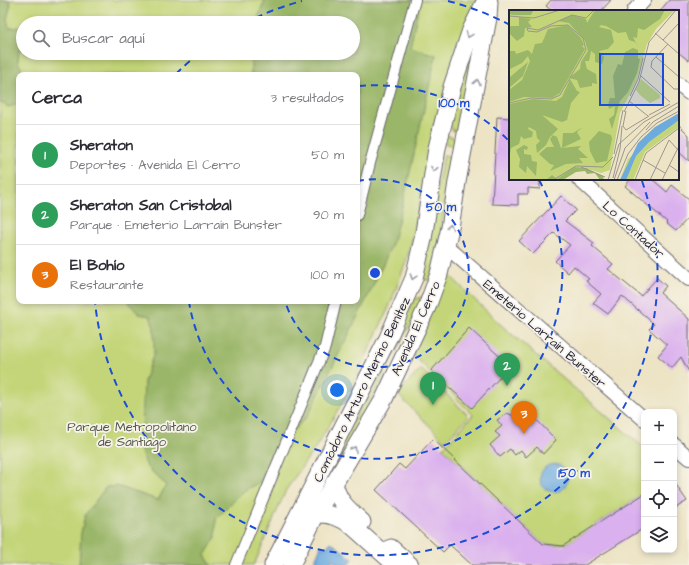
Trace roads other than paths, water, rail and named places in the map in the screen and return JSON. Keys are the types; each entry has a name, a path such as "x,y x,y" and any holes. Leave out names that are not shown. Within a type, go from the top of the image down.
{"street":[{"path":"360,203 415,0"},
{"name":"Comodoro Arturo Merino Benítez","path":"277,560 388,338 414,278 423,239 437,148 444,117 459,62 471,30 486,0"},
{"name":"Avenida El Cerro","path":"291,565 316,514 384,399 427,307 439,274 446,246 470,120 490,0"},
{"path":"635,10 644,0"},
{"path":"679,85 689,94"},
{"path":"444,117 445,123 454,130 464,128 470,120"},
{"path":"437,148 446,145 454,147 458,150 462,159"},
{"name":"Lo Contador","path":"580,180 689,278"},
{"name":"Emeterio Larraín Bunster","path":"446,246 641,416"},
{"path":"236,565 325,347 335,304"},
{"path":"677,448 689,458"},
{"path":"334,483 340,500 346,508 410,565"},
{"path":"296,520 303,516 316,514 325,514 342,518 396,565"},
{"name":"Avenida El Cerro","path":"298,565 303,541"}],"water":[{"path":"554,464 564,468 568,478 564,488 554,492 544,488 540,478 544,468"},
{"path":"331,542 353,559 348,565 339,565 332,560 329,565 313,565 321,546 326,548"}],"place":[{"name":"Sheraton San Cristobal","path":"507,386"},
{"name":"Sheraton","path":"433,405"},
{"name":"El Bohío","path":"524,434"}],"park label":[{"name":"Parque Metropolitano de Santiago","path":"132,434"}]}
